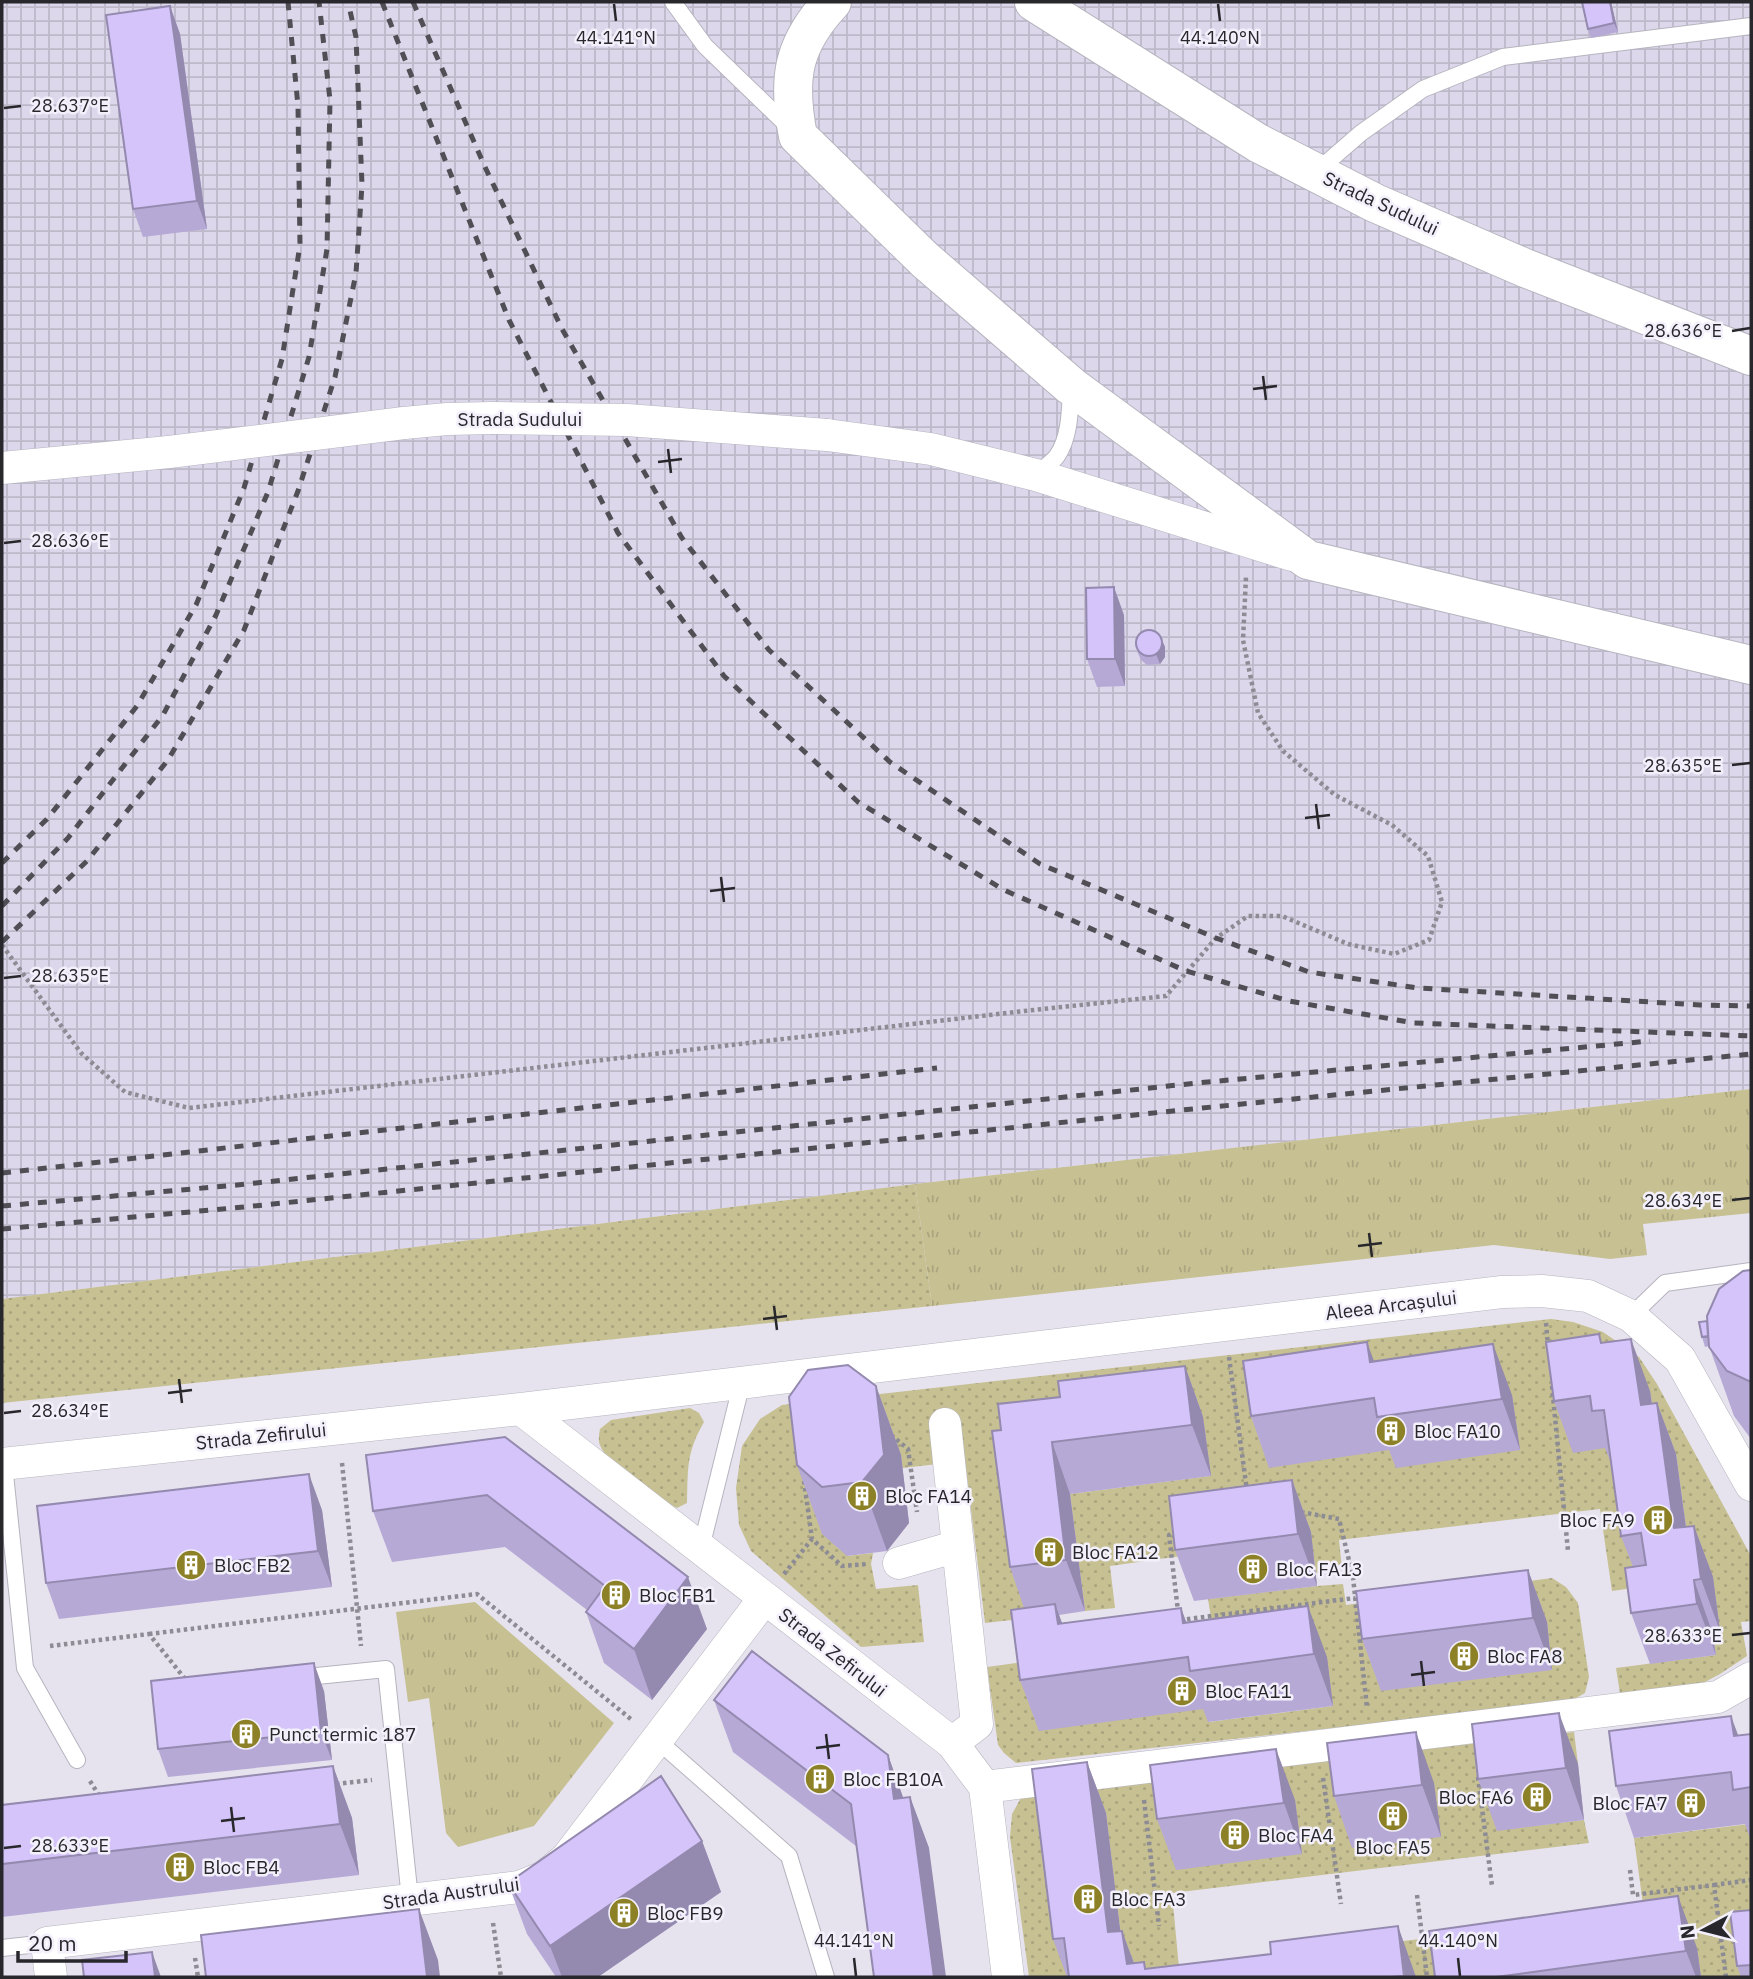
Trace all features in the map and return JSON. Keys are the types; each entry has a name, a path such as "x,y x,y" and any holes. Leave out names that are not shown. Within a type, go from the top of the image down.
{"street":[{"path":"832,2 810,29 796,59 792,82 798,136 925,260 1071,386 1308,560 1751,664"},
{"name":"Strada Sudului","path":"1034,2 1258,143 1375,203 1525,268 1751,356"},
{"name":"Strada Sudului","path":"2,468 169,452 447,419 627,420 827,435 931,449 1036,475 1308,560"},
{"name":"Aleea Arcașului","path":"938,1359 1502,1292 1542,1291 1588,1296 1631,1316 1680,1359 1751,1485"},
{"name":"Strada Zefirului","path":"3,1464 521,1409 938,1359"},
{"name":"Strada Zefirului","path":"521,1409 952,1743 985,1787"},
{"path":"945,1424 977,1724 952,1743"},
{"path":"885,1563 958,1546"},
{"name":"Strada Austrului","path":"47,1943 519,1886 544,1877 567,1858 764,1599"},
{"path":"1007,1977 985,1787 1718,1697 1751,1678"},
{"path":"47,1943 51,1977"}],"lane":[{"path":"673,2 705,46 798,136"},
{"path":"1316,172 1361,133 1423,89 1503,57 1751,26"},
{"path":"1036,475 1057,456 1065,439 1071,386"},
{"path":"1631,1316 1665,1283 1751,1271"},
{"path":"701,1548 742,1382"},
{"path":"3,1464 25,1668 77,1759"},
{"path":"285,1679 386,1668 410,1899"},
{"path":"657,1740 789,1856 826,1977"},
{"path":"2,1948 47,1943"}],"path":[{"path":"2,945 81,1053 125,1091 189,1108 1166,996 1216,938 1248,916 1282,916 1348,944 1394,954 1429,940 1442,902 1428,856 1392,825 1335,795 1283,751 1258,713 1243,640 1247,541"},
{"path":"1542,1291 1549,1359"},
{"path":"1224,1325 1248,1503"},
{"path":"1551,1373 1568,1551"},
{"path":"338,1428 364,1671"},
{"path":"887,1432 908,1449 918,1517"},
{"path":"803,1478 812,1539 842,1566 885,1563"},
{"path":"1300,1512 1339,1519 1353,1577 1371,1740"},
{"path":"1180,1530 1169,1535 1179,1620 1355,1598"},
{"path":"23,1650 477,1594 657,1740"},
{"path":"149,1634 194,1689"},
{"path":"1472,1727 1492,1886"},
{"path":"1319,1746 1341,1905"},
{"path":"77,1759 102,1799"},
{"path":"1140,1768 1159,1926"},
{"path":"328,1784 397,1777"},
{"path":"1630,1870 1633,1895 1751,1881"},
{"path":"1714,1885 1726,1977"},
{"path":"488,1890 501,1977"},
{"path":"1417,1895 1427,1977"}],"shaded area":[{"path":"2,2 1751,2 1751,1089 915,1184 2,1299"}],"green space":[{"path":"1751,1089 1751,1213 1643,1224 1647,1255 1610,1259 1494,1245 932,1306 915,1184"},
{"path":"915,1184 932,1306 2,1403 2,1299"},
{"path":"1551,1319 1573,1322 1603,1332 1639,1357 1657,1384 1751,1556 1751,1621 1741,1622 1747,1656 1684,1693 1621,1700 1616,1668 1716,1655 1712,1632 1720,1630 1693,1580 1676,1454 1608,1448 1623,1461 1640,1587 1612,1591 1600,1509 1339,1540 1342,1569 1316,1573 1310,1532 1188,1555 1110,1566 1115,1608 1085,1611 1070,1494 1210,1476 1077,1433 1028,1618 985,1623 965,1461 902,1468 901,1455 847,1556 873,1553 871,1564 876,1589 918,1585 924,1642 861,1647 751,1551 739,1525 736,1488 742,1446 760,1419 782,1405"},
{"path":"690,1408 699,1413 704,1422 691,1452 687,1503 677,1508 646,1489 612,1462 600,1445 599,1433 611,1420"},
{"path":"1552,1578 1566,1587 1578,1603 1589,1677 1585,1693 1569,1702 1016,1763 998,1745 987,1667 1030,1661 1207,1709 1209,1722 1333,1706 1214,1637 1208,1599 1343,1584 1346,1605"},
{"path":"475,1602 614,1723 534,1826 458,1847 446,1833 429,1698 408,1702 396,1612"},
{"path":"1574,1732 1578,1764 1490,1775 1497,1830 1584,1820 1589,1843 1172,1893 1179,1968 1644,1912 1634,1838 1749,1824 1751,1977 1701,1977 1696,1948 1486,1977 1126,1977 1106,1814 1070,1977 1029,1977 1010,1837 1012,1814 1022,1796"}],"building":[{"path":"1582,2 1610,2 1614,23 1588,29"},
{"path":"170,6 197,201 133,209 106,15"},
{"path":"1114,587 1115,659 1087,659 1086,588"},
{"path":"1149,630 1158,634 1162,643 1158,652 1149,656 1140,652 1136,643 1140,634"},
{"path":"1751,1270 1751,1382 1727,1371 1709,1347 1707,1316 1719,1289 1743,1271"},
{"path":"1707,1321 1708,1336 1702,1337 1699,1322"},
{"path":"1599,1334 1601,1343 1631,1339 1641,1405 1657,1403 1674,1528 1694,1526 1701,1579 1694,1580 1697,1604 1631,1613 1625,1568 1646,1565 1641,1533 1621,1536 1604,1410 1592,1411 1590,1396 1554,1401 1546,1342"},
{"path":"1367,1342 1370,1362 1493,1344 1502,1399 1377,1417 1374,1398 1251,1416 1243,1361"},
{"path":"848,1365 876,1386 884,1455 862,1482 822,1487 797,1465 789,1397 808,1370"},
{"path":"1185,1366 1192,1425 1052,1442 1066,1560 1010,1567 992,1431 1001,1430 998,1404 1060,1397 1058,1381"},
{"path":"505,1437 688,1577 634,1649 586,1612 605,1586 487,1495 373,1511 366,1455"},
{"path":"309,1474 318,1551 46,1583 37,1506"},
{"path":"1292,1480 1298,1534 1175,1550 1169,1496"},
{"path":"1528,1570 1533,1618 1362,1639 1356,1591"},
{"path":"1055,1604 1058,1624 1181,1608 1183,1623 1308,1606 1314,1654 1190,1671 1188,1657 1020,1680 1011,1610"},
{"path":"752,1651 888,1755 894,1799 910,1797 934,1977 874,1977 851,1804 714,1700"},
{"path":"314,1663 321,1732 158,1749 151,1681"},
{"path":"1559,1713 1566,1768 1478,1779 1472,1724"},
{"path":"1731,1716 1734,1736 1751,1734 1751,1787 1733,1790 1731,1772 1616,1786 1609,1731"},
{"path":"1416,1732 1422,1785 1334,1796 1327,1743"},
{"path":"1276,1749 1284,1803 1157,1819 1150,1765"},
{"path":"1087,1762 1108,1932 1122,1931 1127,1964 1144,1962 1145,1969 1271,1954 1270,1942 1398,1926 1404,1976 1069,1977 1064,1938 1053,1939 1032,1769"},
{"path":"333,1766 340,1824 2,1864 2,1805"},
{"path":"661,1776 702,1841 550,1946 508,1883"},
{"path":"1678,1896 1686,1951 1496,1977 1435,1977 1429,1931"},
{"path":"419,1909 427,1977 206,1977 201,1935"},
{"path":"1751,1910 1751,1965 1737,1966 1730,1912"},
{"path":"152,1952 155,1977 84,1977 82,1960"}],"railway":[{"path":"2,863 47,819 137,706 196,605 244,488 282,359 300,245 298,106 288,2"},
{"path":"2,906 68,838 163,715 216,615 268,492 309,357 327,249 330,100 319,2"},
{"path":"2,942 87,861 168,760 244,630 298,491 335,377 356,273 362,185 356,37 348,2"},
{"path":"382,2 509,320 618,533 724,676 858,802 1004,890 1186,971 1289,1001 1414,1023 1751,1036"},
{"path":"413,2 485,167 562,329 682,538 769,650 890,762 1040,864 1216,938 1309,972 1418,988 1751,1006"},
{"path":"2,1206 237,1185 1197,1083 1650,1041"},
{"path":"2,1229 244,1207 1751,1054"},
{"path":"2,1173 937,1068"}],"place":[{"name":"Bloc FA10","path":"1391,1431"},
{"name":"Bloc FA14","path":"862,1496"},
{"name":"Bloc FA9","path":"1658,1520"},
{"name":"Bloc FA12","path":"1049,1552"},
{"name":"Bloc FB2","path":"191,1565"},
{"name":"Bloc FA13","path":"1253,1569"},
{"name":"Bloc FB1","path":"616,1595"},
{"name":"Bloc FA8","path":"1464,1656"},
{"name":"Bloc FA11","path":"1182,1691"},
{"name":"Punct termic 187","path":"246,1734"},
{"name":"Bloc FB10A","path":"820,1779"},
{"name":"Bloc FA6","path":"1537,1797"},
{"name":"Bloc FA7","path":"1691,1803"},
{"name":"Bloc FA5","path":"1393,1816"},
{"name":"Bloc FA4","path":"1235,1835"},
{"name":"Bloc FB4","path":"180,1867"},
{"name":"Bloc FA3","path":"1088,1899"},
{"name":"Bloc FB9","path":"624,1913"}]}
